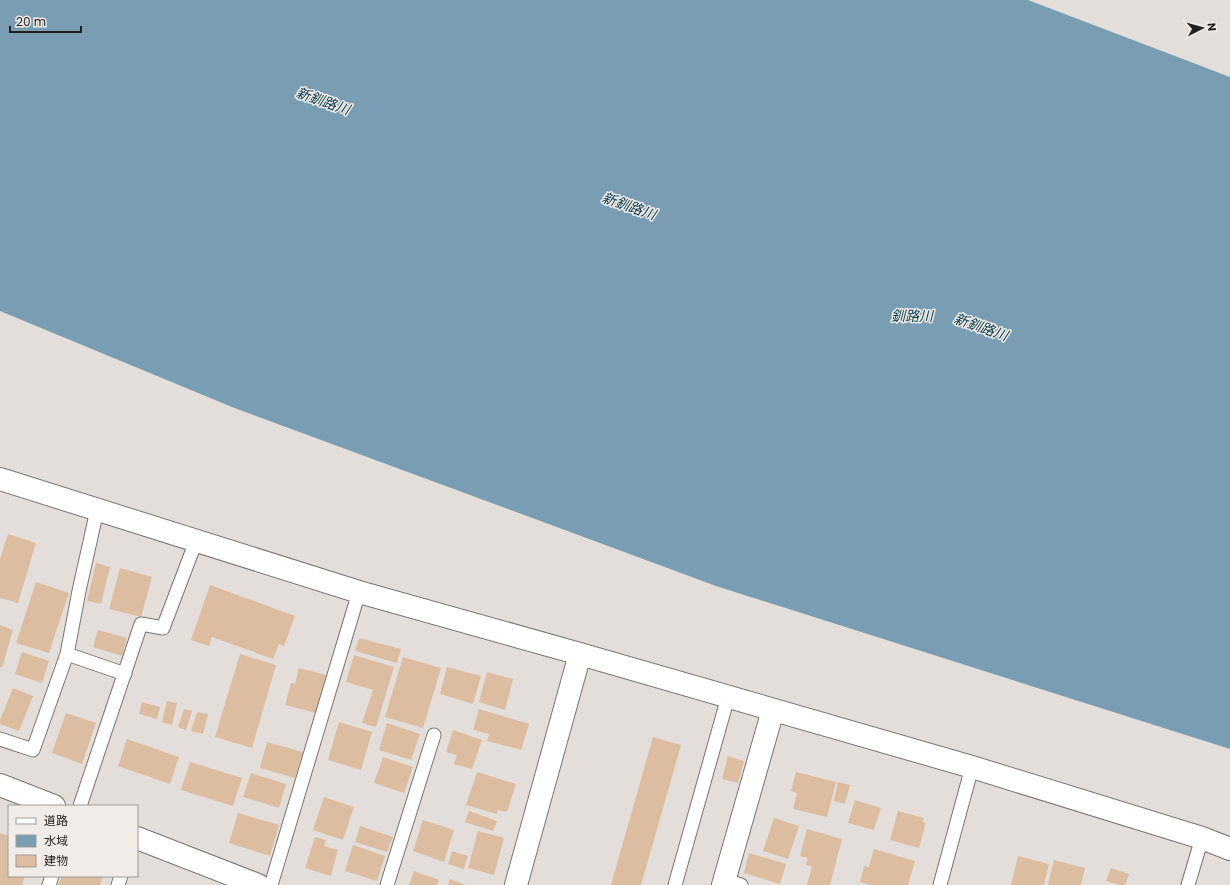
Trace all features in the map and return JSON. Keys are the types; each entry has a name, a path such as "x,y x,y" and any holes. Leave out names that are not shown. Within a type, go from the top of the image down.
{"street":[{"path":"0,479 359,592 972,767 1202,838 1230,849"},
{"path":"516,885 580,654"},
{"path":"729,883 773,710"},
{"path":"0,785 51,805"},
{"path":"138,838 258,885"}],"lane":[{"path":"0,739 33,750 67,654 97,510"},
{"path":"80,805 142,624 163,628 196,541"},
{"path":"271,885 359,592"},
{"path":"67,654 125,674"},
{"path":"675,885 728,697"},
{"path":"387,885 434,735"},
{"path":"940,885 972,767"},
{"path":"1188,885 1202,838"}],"water":[{"name":"釧路川","path":"0,0 1028,0 1230,77 1230,749 716,586 232,407 0,311"}],"building":[{"path":"8,534 36,543 18,603 0,598 0,559"},
{"path":"96,563 110,567 101,604 87,601"},
{"path":"120,568 152,577 141,617 109,609"},
{"path":"36,582 69,593 49,653 16,643"},
{"path":"210,585 295,616 284,646 279,644 273,659 212,637 209,646 191,640"},
{"path":"0,625 13,630 2,668 0,667"},
{"path":"98,630 127,638 122,656 93,647"},
{"path":"359,638 401,649 397,663 355,651"},
{"path":"22,652 49,661 42,683 15,674"},
{"path":"240,654 276,665 252,748 215,737"},
{"path":"354,655 394,667 376,727 362,723 373,690 346,682"},
{"path":"403,657 441,668 423,728 385,717"},
{"path":"447,667 481,676 473,704 440,694"},
{"path":"299,668 326,675 316,713 285,705 291,683 295,684"},
{"path":"487,672 513,679 505,710 479,702"},
{"path":"13,688 33,696 19,731 0,724 0,720"},
{"path":"167,701 177,703 172,725 162,722"},
{"path":"142,702 160,707 157,719 139,714"},
{"path":"184,709 192,711 186,730 178,727"},
{"path":"479,709 529,724 521,750 487,741 489,734 473,730"},
{"path":"197,712 208,714 203,734 191,731"},
{"path":"66,713 96,723 82,764 52,753"},
{"path":"339,722 372,732 361,770 328,760"},
{"path":"387,723 420,734 411,760 379,750"},
{"path":"453,730 482,740 472,769 454,764 457,755 446,752"},
{"path":"653,737 681,745 641,885 611,885"},
{"path":"127,739 179,757 170,784 118,766"},
{"path":"267,742 303,752 295,778 260,768"},
{"path":"728,756 744,761 738,783 722,779"},
{"path":"383,757 413,767 404,793 374,783"},
{"path":"190,762 242,778 233,806 181,790"},
{"path":"477,772 516,784 507,812 498,810 497,814 466,805"},
{"path":"796,772 836,782 827,817 793,809 797,793 791,791"},
{"path":"251,773 286,784 279,808 243,797"},
{"path":"838,782 850,785 845,804 834,801"},
{"path":"324,797 354,807 343,840 313,830"},
{"path":"855,800 881,808 874,830 848,823"},
{"path":"469,811 497,821 493,831 465,822"},
{"path":"898,811 924,818 922,822 926,823 919,848 890,840"},
{"path":"238,813 279,825 270,856 229,843"},
{"path":"774,818 799,826 788,859 763,851"},
{"path":"423,820 454,830 444,862 413,851"},
{"path":"360,826 393,837 387,852 355,842"},
{"path":"807,829 842,839 830,885 807,885 812,866 806,865 808,858 800,856"},
{"path":"478,831 504,838 494,875 468,868"},
{"path":"0,833 8,836 8,877 25,877 22,885 0,885"},
{"path":"315,837 326,840 324,846 338,850 331,876 305,868"},
{"path":"353,845 385,856 377,881 345,871"},
{"path":"874,849 915,861 908,885 870,885 860,882 864,866 869,867"},
{"path":"452,851 468,856 464,869 448,864"},
{"path":"749,853 786,864 780,884 744,873"},
{"path":"1018,856 1049,864 1044,885 1011,885"},
{"path":"1054,860 1085,868 1081,885 1048,885"},
{"path":"1111,868 1129,874 1125,885 1106,881"},
{"path":"414,871 439,880 437,885 409,885"},
{"path":"62,877 103,877 100,885 58,885"},
{"path":"450,879 466,885 448,885"}],"water label":[{"name":"新釧路川","path":"323,101"},
{"name":"新釧路川","path":"629,206"},
{"name":"新釧路川","path":"981,327"}]}
